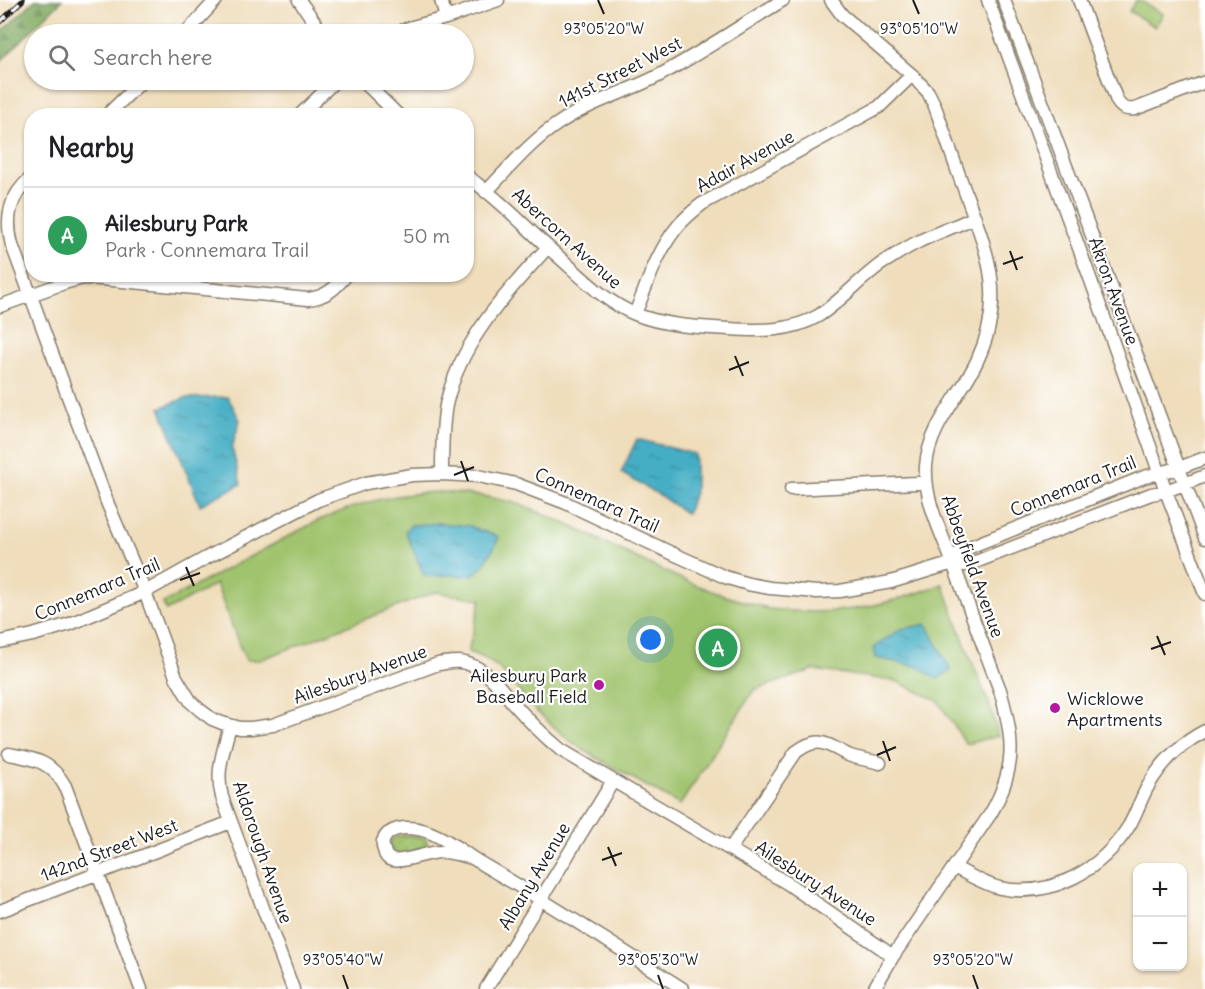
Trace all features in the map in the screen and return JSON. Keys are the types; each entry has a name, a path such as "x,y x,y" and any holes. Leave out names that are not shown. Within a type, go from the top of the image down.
{"street":[{"path":"194,24 216,0"},
{"path":"299,0 316,24"},
{"path":"441,0 446,18"},
{"path":"423,24 498,0"},
{"name":"141st Street West","path":"486,192 533,144 558,123 586,107 663,73 783,0"},
{"name":"Abbeyfield Avenue","path":"831,0 842,15 912,75 928,92 989,261 993,304 990,326 974,368 935,432 926,464 926,482 932,510 1000,690 1010,728 1011,746 1008,772 1000,797 991,813 893,956 874,989"},
{"name":"Akron Avenue","path":"988,0 1205,594"},
{"name":"Akron Avenue","path":"1004,0 1205,538"},
{"path":"1079,0 1121,107 1127,110 1135,109 1205,82"},
{"name":"Adair Avenue","path":"634,314 662,249 689,214 702,204 879,107 912,75"},
{"path":"114,108 133,90"},
{"path":"307,108 326,90"},
{"path":"372,90 391,108"},
{"name":"Abercorn Avenue","path":"474,182 614,304 634,314 668,324 751,330 778,330 801,324 818,316 865,276 906,249 975,217"},
{"name":"Ailesbury Avenue","path":"24,185 18,191 12,204 8,230 24,277"},
{"path":"442,474 443,434 447,404 462,358 487,319 548,247"},
{"name":"Ailesbury Avenue","path":"26,282 107,502 145,592 176,676 191,702 200,710 230,725 251,729 273,726 438,664 460,662 475,666 498,683 547,739 561,750 787,883 893,956"},
{"path":"0,306 68,282"},
{"path":"131,282 308,299 327,294 340,282"},
{"path":"189,282 189,288"},
{"name":"Connemara Trail","path":"953,562 959,553 972,546 1144,477 1179,468 1205,458"},
{"name":"Connemara Trail","path":"0,642 70,624 145,592 291,513 349,488 389,478 442,474 487,477 505,481 566,503 667,551 748,585 805,591 840,591 891,582 953,562 965,565 978,561 1151,494 1166,491 1205,476"},
{"path":"791,489 926,482"},
{"name":"Aldorough Avenue","path":"230,725 224,745 219,787 293,989"},
{"path":"954,867 982,882 999,888 1016,890 1036,890 1077,876 1100,861 1118,843 1130,825 1153,778 1168,759 1186,742 1205,731"},
{"path":"730,849 796,752 804,746 813,742 823,742 850,756 880,763"},
{"path":"9,754 39,760 47,764 60,777 141,989"},
{"name":"Albany Avenue","path":"486,989 613,781"},
{"name":"142nd Street West","path":"0,911 231,822"},
{"path":"472,858 449,852 432,852 395,861 388,859 385,855 383,843 385,837 393,830 405,828 417,829 438,836 683,989"}],"green space":[{"path":"35,0 62,0 38,24 24,24 24,38 0,62 0,33"},
{"path":"1136,0 1163,14 1155,27 1129,11"},
{"path":"439,492 485,496 530,508 695,584 764,608 812,612 855,609 876,605 943,584 991,709 998,736 966,744 938,701 896,681 813,670 754,690 680,805 570,741 537,712 499,668 484,658 468,652 481,599 435,592 260,660 246,660 216,584 166,611 163,603 317,521 377,500 407,494"},
{"path":"397,836 425,838 427,847 397,855 391,852 389,847 391,840"}],"water":[{"path":"228,397 240,420 232,448 241,484 200,505 160,408 185,398"},
{"path":"637,439 695,454 695,489 687,514 621,473"},
{"path":"441,523 470,526 499,537 482,567 473,575 433,577 424,575 405,531 411,525"},
{"path":"927,624 951,671 937,679 916,666 876,658 874,647 901,629"}],"railway":[{"path":"0,22 23,0"}],"place":[{"name":"Ailesbury Park","path":"718,648"},
{"name":"Ailesbury Park Baseball Field","path":"599,685"},
{"name":"Wicklowe Apartments","path":"1055,708"}]}
